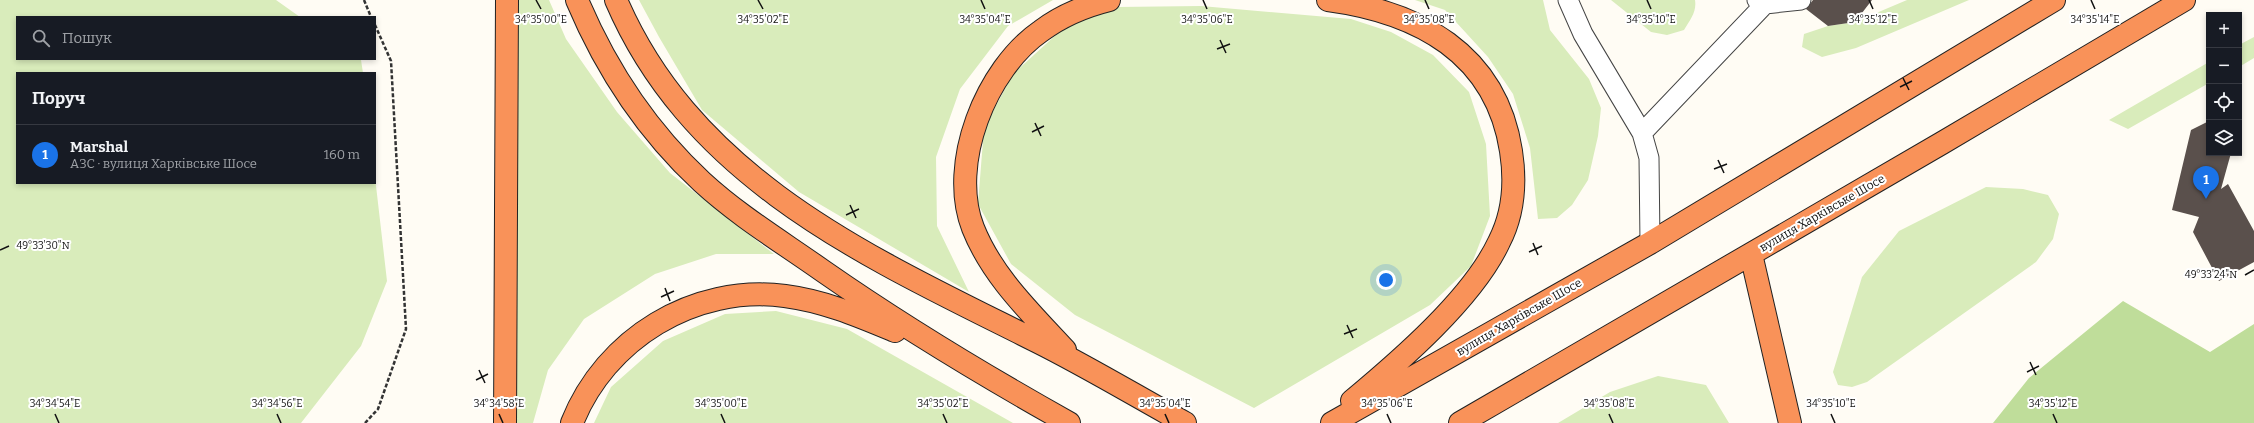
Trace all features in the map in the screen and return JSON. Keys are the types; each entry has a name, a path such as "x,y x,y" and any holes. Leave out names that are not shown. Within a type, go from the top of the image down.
{"highway":[{"path":"505,423 507,0"},
{"path":"577,0 602,53 620,85 660,139 698,178 786,247 943,350 1069,423"},
{"path":"616,0 631,31 681,105 717,144 786,204 891,269 1076,361 1185,423"},
{"path":"1076,361 1002,280 984,253 973,226 967,200 966,170 970,141 991,88 1005,66 1040,31 1060,18 1109,0"},
{"path":"1325,423 1406,354 1466,293 1499,243 1509,220 1514,191 1514,169 1509,142 1501,115 1488,88 1475,68 1459,52 1419,25 1395,14 1369,7 1328,0"},
{"name":"вулиця Харківське Шосе","path":"1332,423 1650,243 2054,0"},
{"name":"вулиця Харківське Шосе","path":"1460,423 2184,0"},
{"path":"1751,254 1790,423"},
{"path":"572,423 586,393 599,373 615,355 636,336 658,322 709,301 758,295 785,296 811,301 853,313 943,350"}],"lane":[{"path":"1568,0 1583,34 1642,133 1649,158 1650,243"},
{"path":"1642,133 1761,2 1801,0"}],"path":[{"path":"364,0 371,16"},
{"path":"365,423 378,409 406,329 391,61 376,28"}],"green space":[{"path":"0,0 276,0 299,16 16,16 16,60 361,60 363,72 16,72 16,184 376,184 387,281 361,346 301,423 0,423"},
{"path":"513,0 549,0 566,39 617,112 670,173 774,254 716,254 655,274 584,319 548,370 533,423 512,423"},
{"path":"639,0 1053,0 1008,26 960,89 936,157 937,226 969,292 799,192 702,110"},
{"path":"1415,0 1543,0 1550,30 1589,79 1601,108 1598,136 1588,180 1572,205 1557,218 1538,219 1530,148 1513,94 1488,57 1445,10"},
{"path":"1611,0 1695,0 1695,8 1684,30 1667,35 1651,32"},
{"path":"1907,0 1969,0 1856,48 1822,57 1802,47 1804,34 1828,26 1855,22"},
{"path":"1201,6 1351,19 1391,32 1433,55 1469,92 1486,144 1490,216 1471,266 1430,305 1254,408 1075,315 1011,264 978,204 984,128 1013,74 1069,23 1117,7"},
{"path":"2254,37 2254,58 2242,65 2242,48 2242,43"},
{"path":"2206,64 2206,85 2128,129 2109,120"},
{"path":"1986,187 2023,189 2048,195 2059,214 2053,239 2036,262 1867,382 1852,387 1838,385 1833,372 1862,277 1899,231"},
{"path":"2123,301 2210,352 2254,324 2254,423 1993,423 2029,378"},
{"path":"776,311 847,329 1013,423 594,423 611,387 663,341 725,314"},
{"path":"1658,376 1706,385 1729,423 1558,423 1610,392"}],"building":[{"path":"1813,0 1872,0 1855,22 1828,26 1806,9"},
{"path":"2206,122 2206,156 2230,156 2221,189 2228,184 2254,231 2254,262 2219,281 2193,232 2199,217 2172,210 2191,130"}],"place":[{"name":"Marshal","path":"2206,199"}]}
